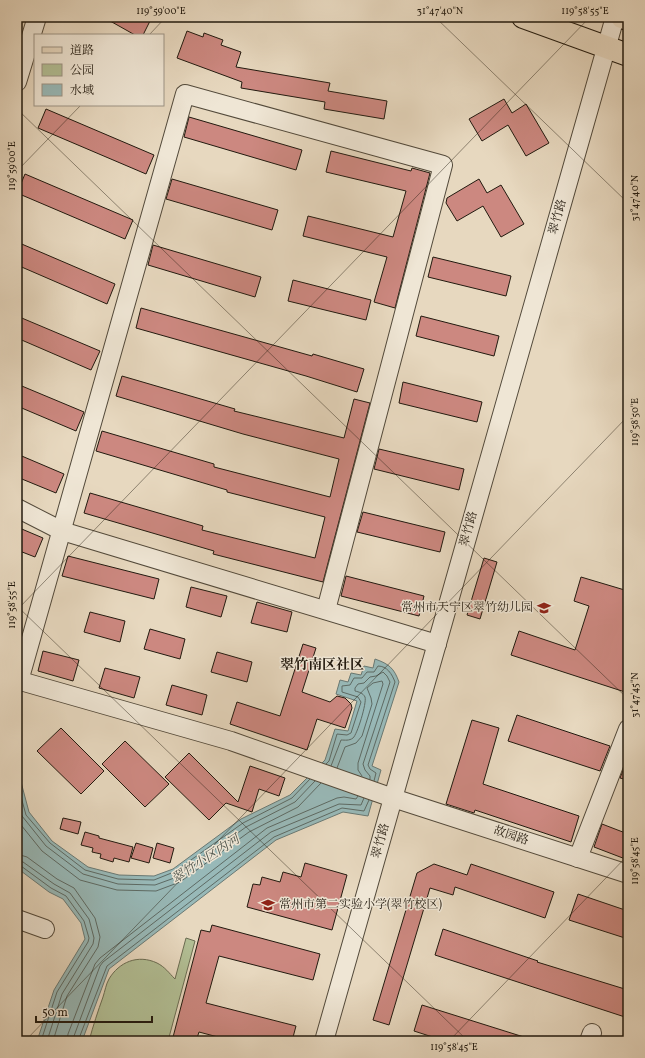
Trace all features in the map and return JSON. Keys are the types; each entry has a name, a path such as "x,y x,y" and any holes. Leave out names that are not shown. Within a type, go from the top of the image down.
{"main road":[{"path":"524,17 628,55"},
{"path":"622,17 628,19"}],"street":[{"path":"17,82 37,17"},
{"name":"翠竹路","path":"324,1041 385,795 437,644 615,17"},
{"path":"18,680 62,531 185,94 444,165 326,610"},
{"path":"17,508 62,531 437,644"},
{"name":"故园路","path":"18,680 231,741 385,795 628,874"},
{"path":"578,858 628,729"},
{"path":"17,919 45,929"}],"green space":[{"path":"186,938 195,941 168,1041 89,1041 107,983 113,973 118,968 130,961 143,959 157,963 167,970 175,979"}],"water":[{"name":"翠竹小区内河","path":"375,659 390,667 395,673 399,682 372,766 381,770 368,816 343,812 276,840 109,969 82,1041 37,1041 54,990 85,939 81,923 63,899 49,892 17,868 17,767 29,812 52,841 88,867 119,875 154,876 173,869 241,819 290,795 325,760 335,729 348,731 357,701 336,694 340,680 348,682 351,673 361,675 364,666 373,668"}],"building":[{"path":"103,17 152,17 144,34 133,34"},
{"path":"187,31 203,37 204,33 223,40 221,45 241,52 236,67 330,83 328,91 387,101 384,119 324,109 325,102 241,88 242,82 177,58"},
{"path":"504,99 512,113 526,104 549,143 526,156 508,125 482,141 469,119"},
{"path":"46,109 154,155 146,174 38,128"},
{"path":"189,117 302,150 296,170 184,137"},
{"path":"331,151 411,171 412,168 430,173 395,308 374,302 387,257 303,236 308,216 393,237 406,191 326,172"},
{"path":"25,174 133,220 125,239 17,193"},
{"path":"172,179 278,210 272,230 166,199"},
{"path":"479,179 487,193 501,185 524,224 501,237 483,206 457,221 446,203 447,198"},
{"path":"17,242 115,284 107,304 17,265"},
{"path":"153,245 261,277 255,297 148,265"},
{"path":"433,257 511,276 506,296 428,277"},
{"path":"293,280 371,300 366,320 288,301"},
{"path":"141,308 364,369 357,392 136,328"},
{"path":"17,316 100,351 91,370 17,338"},
{"path":"421,316 499,336 494,356 416,336"},
{"path":"122,376 235,409 234,411 344,438 354,399 370,403 323,582 213,554 214,551 84,513 90,493 203,526 202,530 315,558 325,517 227,492 227,490 96,451 102,431 214,464 214,467 330,497 339,459 243,434 116,396"},
{"path":"403,382 482,402 477,422 399,403"},
{"path":"17,384 84,412 76,431 17,406"},
{"path":"379,449 464,469 459,490 374,469"},
{"path":"17,454 64,474 56,493 17,477"},
{"path":"363,512 445,532 440,552 357,532"},
{"path":"17,527 43,538 35,557 17,550"},
{"path":"68,556 159,579 154,599 62,576"},
{"path":"484,558 497,562 480,619 467,615"},
{"path":"346,576 424,596 419,616 341,596"},
{"path":"581,577 628,591 628,680 625,692 511,655 519,631 575,650 589,606 574,601"},
{"path":"191,587 227,596 221,617 186,607"},
{"path":"257,602 292,612 287,632 251,623"},
{"path":"90,612 125,621 120,642 84,632"},
{"path":"150,629 185,639 180,659 144,649"},
{"path":"303,644 316,648 302,692 330,702 337,696 345,698 351,704 352,708 345,728 317,719 307,750 230,724 237,702 280,716"},
{"path":"43,651 79,660 73,681 38,671"},
{"path":"217,652 252,662 247,682 211,672"},
{"path":"105,668 140,677 134,698 99,688"},
{"path":"172,685 207,695 202,715 166,705"},
{"path":"517,715 610,746 600,771 508,741"},
{"path":"472,720 499,728 483,784 579,816 571,842 475,810 474,813 446,804"},
{"path":"61,728 104,771 81,794 37,751"},
{"path":"125,741 169,784 145,807 102,764"},
{"path":"189,753 238,802 250,766 285,778 279,796 259,789 252,812 226,803 209,820 165,777"},
{"path":"628,758 628,780 620,778"},
{"path":"63,818 81,822 78,834 60,829"},
{"path":"602,824 628,834 628,860 594,847"},
{"path":"85,832 99,836 99,838 133,847 129,862 114,858 113,862 100,858 101,854 92,852 93,848 81,845"},
{"path":"136,843 153,848 149,863 131,858"},
{"path":"157,843 174,848 170,863 153,858"},
{"path":"305,863 347,875 332,930 247,907 253,884 260,885 262,877 280,882 283,872 301,877"},
{"path":"434,864 467,875 471,864 554,892 545,918 455,887 453,895 430,888 389,1025 373,1020 417,873"},
{"path":"578,894 628,911 628,939 569,920"},
{"path":"212,925 320,954 313,980 219,956 206,1003 296,1026 292,1041 233,1041 199,1032 196,1041 172,1041 201,930 210,932"},
{"path":"443,929 538,961 537,962 628,990 628,1018 435,955"},
{"path":"422,1005 527,1038 526,1041 445,1041 414,1031"}],"place":[{"name":"常州市天宁区翠竹幼儿园","path":"544,608"},
{"name":"常州市第二实验小学(翠竹校区)","path":"268,905"}],"district":[{"name":"翠竹南区社区","path":"322,665"}]}
